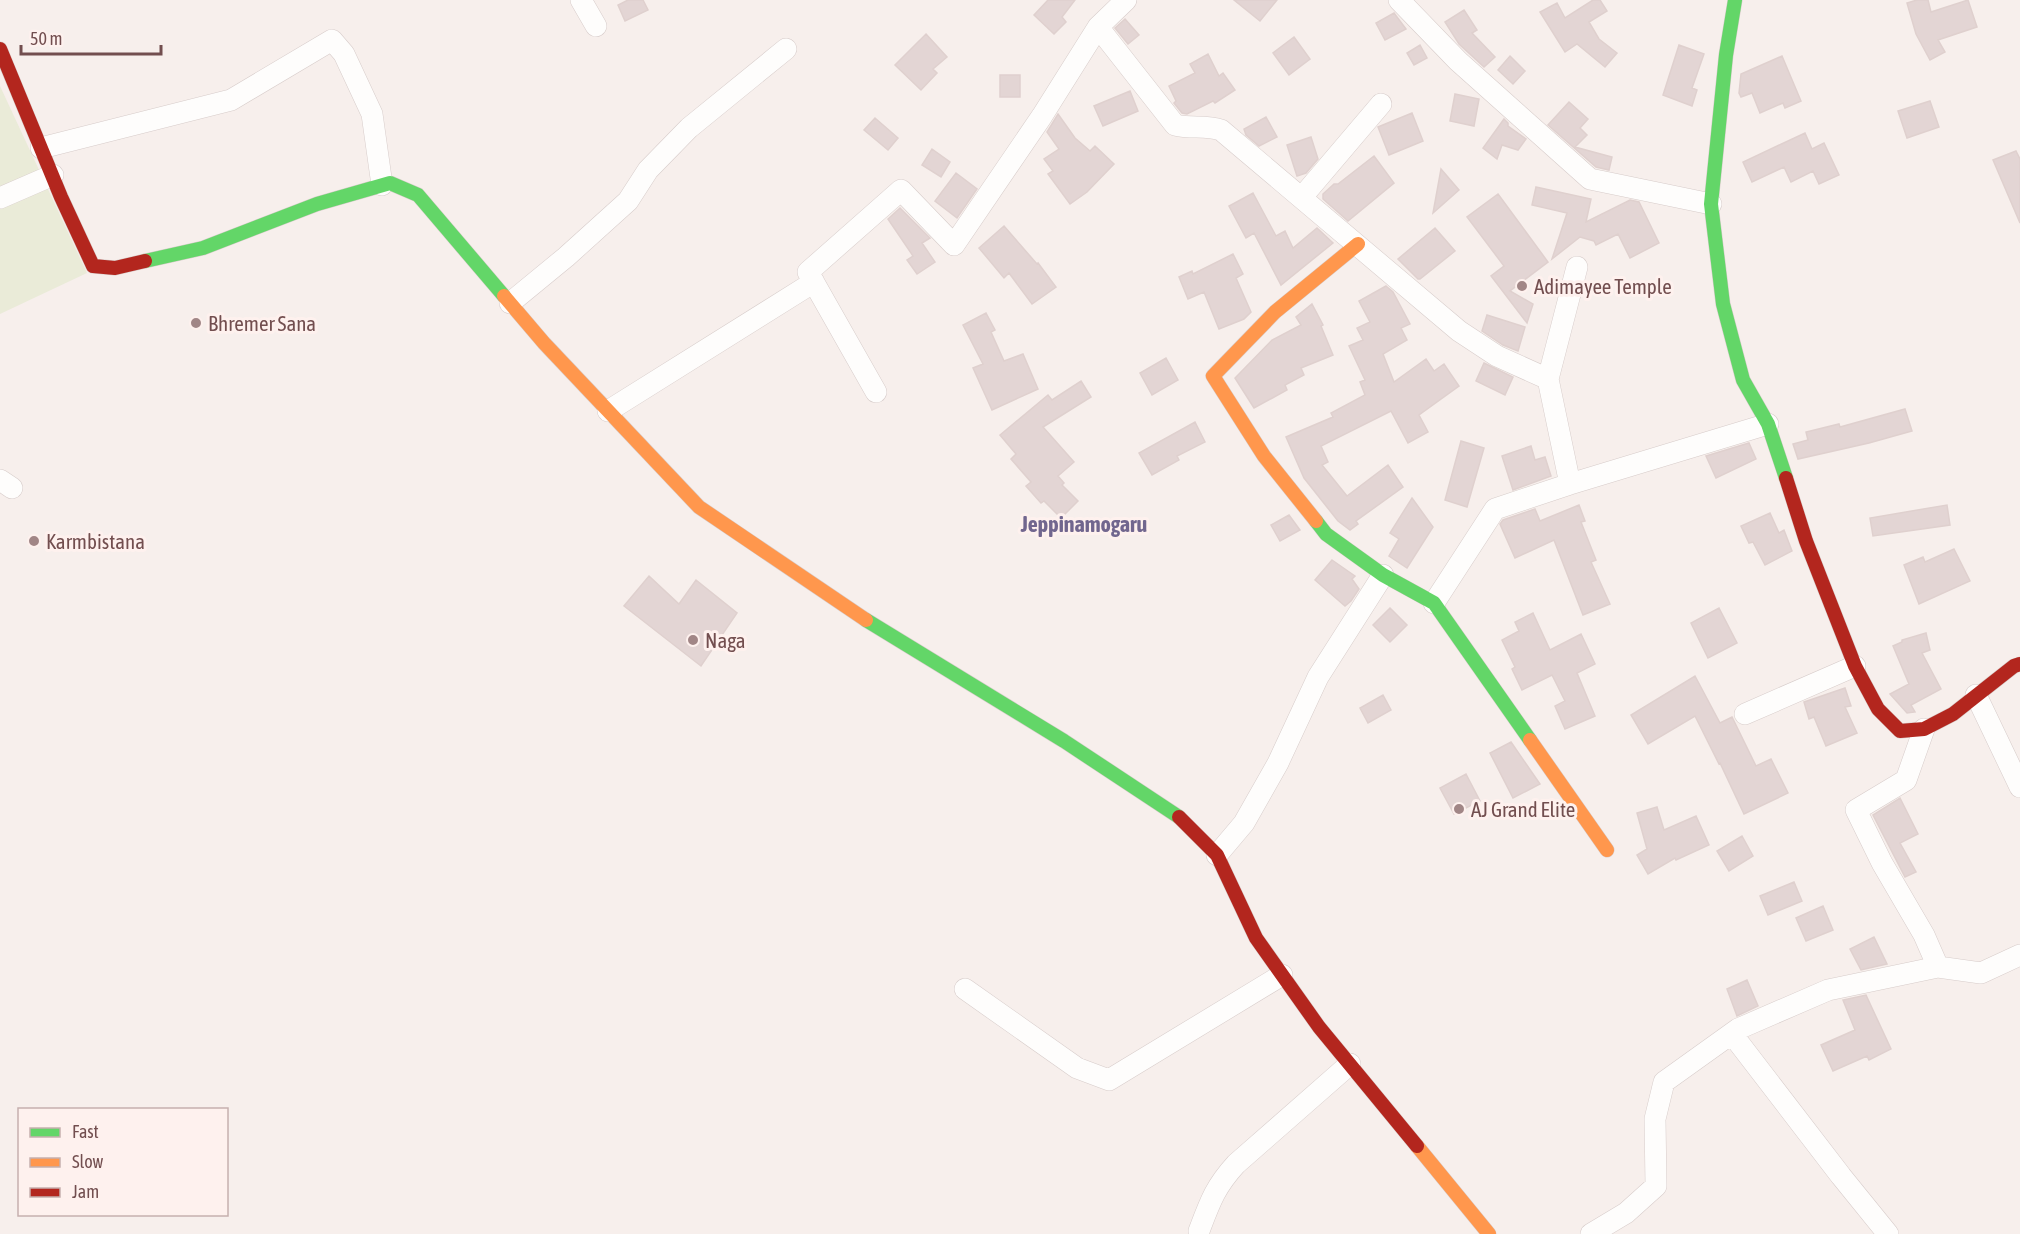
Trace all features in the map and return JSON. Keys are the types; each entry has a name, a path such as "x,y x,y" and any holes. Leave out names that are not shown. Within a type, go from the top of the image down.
{"street":[{"path":"581,0 596,26"},
{"path":"876,392 808,272 902,190 954,245 1042,116 1098,27 1126,0"},
{"path":"1399,0 1458,61 1590,179 1711,204"},
{"path":"1735,0 1726,55 1711,204 1723,304 1743,380 1768,424 1806,541 1855,666 1878,709 1900,731 1924,729 1953,714 2014,666 2020,664"},
{"path":"1098,27 1175,125 1209,126 1221,130 1459,331 1497,356 1548,379"},
{"path":"41,148 231,100 332,40 344,54 372,114 382,185"},
{"path":"0,49 93,266 115,268 203,248 317,204 390,183 418,195 544,343 699,507 860,617 1064,741 1177,815 1217,855 1256,938 1318,1027 1489,1234"},
{"path":"510,303 566,257 628,201 648,170 688,128 786,49"},
{"path":"1302,197 1381,104"},
{"path":"0,198 53,175"},
{"path":"1358,244 1275,312 1213,376 1264,456 1326,534 1383,574 1434,603 1606,850"},
{"path":"1570,484 1548,379 1577,267"},
{"path":"608,411 814,282"},
{"path":"1434,603 1495,509 1768,424"},
{"path":"1217,855 1244,823 1278,763 1318,677 1383,574"},
{"path":"1745,714 1855,666"},
{"path":"1976,695 2020,787"},
{"path":"1924,729 1906,780 1856,810 1882,863 1924,936 1938,967"},
{"path":"1591,1234 1626,1213 1656,1186 1655,1119 1664,1082 1732,1034 1828,990 1938,967 1981,972 2020,955"},
{"path":"965,989 1077,1068 1109,1080 1282,975"},
{"path":"1732,1034 1840,1176 1888,1234"},
{"path":"1199,1231 1212,1197 1221,1181 1236,1164 1350,1064"}],"green space":[{"path":"0,86 87,273 0,314"}],"building":[{"path":"628,0 643,0 648,10 625,21 618,5"},
{"path":"1048,0 1075,0 1062,17 1066,22 1054,34 1034,15"},
{"path":"1234,0 1277,0 1260,21"},
{"path":"1593,0 1600,0 1607,11 1589,22 1599,39 1617,53 1605,67 1577,44 1565,52 1540,12 1557,3 1565,18"},
{"path":"1928,0 1931,12 1968,0 1977,27 1938,40 1945,52 1930,60 1916,34 1907,3"},
{"path":"1464,10 1477,30 1472,33 1495,57 1484,67 1459,44 1445,22"},
{"path":"1394,13 1406,29 1385,40 1376,23"},
{"path":"1125,19 1139,35 1128,44 1115,28"},
{"path":"926,34 947,57 933,69 937,73 921,90 895,65"},
{"path":"1294,37 1310,59 1289,75 1273,53"},
{"path":"1420,45 1427,58 1414,65 1407,53"},
{"path":"1679,45 1704,54 1692,88 1697,90 1692,106 1663,95"},
{"path":"1208,54 1219,76 1223,73 1235,90 1215,103 1213,101 1187,114 1182,113 1174,103 1176,101 1169,86 1195,73 1190,64"},
{"path":"1510,56 1525,71 1513,84 1498,70"},
{"path":"1782,56 1801,101 1785,108 1783,103 1760,113 1752,93 1741,97 1739,93 1741,74"},
{"path":"1000,75 1020,75 1020,97 1000,97"},
{"path":"1130,91 1138,111 1103,126 1094,106"},
{"path":"1455,94 1479,99 1474,126 1450,121"},
{"path":"1930,101 1939,127 1907,138 1898,111"},
{"path":"1569,102 1588,119 1580,128 1587,135 1575,147 1612,157 1609,170 1596,167 1548,125"},
{"path":"1412,113 1423,141 1389,155 1378,127"},
{"path":"1058,114 1075,138 1090,151 1095,146 1114,164 1087,192 1070,204 1048,174 1053,171 1044,159 1059,149 1047,132"},
{"path":"1266,117 1277,137 1259,146 1246,135 1244,129"},
{"path":"875,118 898,138 888,150 864,130"},
{"path":"1504,119 1508,126 1526,139 1518,150 1502,145 1497,159 1483,148"},
{"path":"1805,133 1812,149 1824,143 1839,175 1819,184 1813,171 1791,182 1784,167 1752,182 1743,162"},
{"path":"1311,137 1318,159 1306,173 1297,176 1287,145"},
{"path":"932,149 950,162 941,177 922,165"},
{"path":"2016,151 2020,159 2020,223 1993,160"},
{"path":"1374,156 1394,183 1348,221 1323,199 1323,194"},
{"path":"1441,169 1459,190 1433,213"},
{"path":"956,173 977,189 957,218 935,201"},
{"path":"1536,187 1591,199 1586,222 1630,200 1639,202 1659,243 1630,258 1618,234 1596,245 1594,241 1580,237 1552,259 1567,213 1532,205"},
{"path":"1253,193 1276,236 1285,231 1293,248 1317,228 1333,243 1281,285 1254,233 1246,238 1229,206"},
{"path":"1498,194 1548,262 1510,291 1533,304 1527,323 1491,276 1504,266 1467,217"},
{"path":"900,208 930,238 922,243 935,262 917,274 907,260 913,256 888,219"},
{"path":"1004,226 1038,263 1056,287 1032,304 1009,273 1004,278 979,248"},
{"path":"1435,228 1455,251 1418,279 1398,259"},
{"path":"1233,254 1243,274 1236,278 1251,312 1244,319 1219,329 1204,292 1188,299 1179,277 1192,271 1193,274"},
{"path":"1386,286 1393,292 1410,324 1401,328 1407,340 1383,354 1394,382 1426,359 1434,371 1444,364 1459,386 1419,415 1428,432 1408,443 1391,411 1321,446 1328,462 1322,465 1347,496 1388,465 1403,487 1356,521 1358,524 1350,530 1338,521 1304,478 1286,437 1333,417 1331,413 1365,395 1360,382 1365,380 1349,346 1363,340 1357,328 1370,322 1359,301"},
{"path":"1312,304 1323,325 1321,326 1333,355 1301,368 1304,375 1285,385 1287,390 1254,408 1235,378 1272,340 1301,325 1296,317"},
{"path":"986,313 995,330 991,332 1004,361 1023,354 1038,389 992,410 973,368 983,364 963,325"},
{"path":"1487,315 1525,327 1518,351 1503,345 1482,331"},
{"path":"1166,358 1178,380 1152,395 1140,373"},
{"path":"1484,363 1513,377 1505,395 1476,381"},
{"path":"1081,381 1091,397 1043,427 1074,462 1058,476 1064,483 1062,485 1078,501 1061,518 1044,501 1041,503 1026,486 1031,482 1011,459 1016,454 1000,435 1048,395 1052,400"},
{"path":"1905,409 1912,431 1798,459 1793,444 1808,440 1806,432 1839,424 1840,427"},
{"path":"1195,422 1205,442 1177,456 1179,460 1152,475 1139,453"},
{"path":"1461,441 1484,448 1467,507 1445,500"},
{"path":"1749,443 1756,459 1716,478 1706,456"},
{"path":"1531,446 1535,460 1545,457 1551,476 1513,490 1502,456"},
{"path":"1412,498 1433,527 1407,568 1389,556 1399,539 1390,533"},
{"path":"1579,505 1585,521 1581,522 1596,560 1591,562 1610,604 1583,615 1554,540 1515,558 1500,524 1503,520 1535,509 1540,521"},
{"path":"1947,505 1950,525 1873,536 1870,518"},
{"path":"1770,513 1779,533 1784,530 1792,551 1765,565 1753,542 1749,543 1741,526"},
{"path":"1289,515 1300,530 1280,541 1271,525"},
{"path":"1954,549 1970,581 1919,604 1904,565 1923,557 1925,562"},
{"path":"1332,560 1355,576 1352,579 1359,589 1345,606 1315,580"},
{"name":"Naga","path":"649,576 679,604 696,580 737,613 701,666 624,606"},
{"path":"1390,608 1407,625 1390,642 1373,625"},
{"path":"1719,608 1737,643 1708,658 1691,623"},
{"path":"1533,613 1550,650 1581,634 1595,664 1577,673 1595,716 1565,729 1555,706 1565,701 1552,675 1522,690 1512,669 1515,667 1502,640 1519,631 1515,622"},
{"path":"1926,633 1930,650 1922,653 1941,689 1911,705 1915,712 1907,713 1890,694 1909,684 1893,646 1902,640"},
{"path":"1695,676 1720,723 1732,717 1756,766 1771,759 1788,793 1744,814 1695,716 1648,744 1631,715"},
{"path":"1845,688 1851,706 1845,707 1857,733 1826,746 1814,717 1809,719 1804,702"},
{"path":"1383,695 1391,710 1368,723 1360,708"},
{"path":"1511,742 1540,784 1513,798 1490,753"},
{"path":"1466,774 1480,801 1454,814 1440,788"},
{"path":"1900,798 1918,834 1900,843 1916,872 1905,877 1873,815"},
{"path":"1657,807 1664,830 1696,816 1709,845 1676,860 1675,858 1648,874 1637,855 1647,849 1637,813"},
{"path":"1742,836 1753,856 1729,871 1717,851"},
{"path":"1794,882 1802,901 1768,915 1760,896"},
{"path":"1823,906 1833,930 1806,941 1796,918"},
{"path":"1874,937 1887,964 1861,970 1850,949"},
{"path":"1747,980 1758,1006 1737,1016 1727,989"},
{"path":"1866,995 1891,1049 1869,1060 1867,1056 1833,1071 1821,1045 1855,1030 1843,1000"}],"traffic: fast":[{"path":"1735,0 1726,55 1711,204 1723,304 1743,380 1768,424 1786,478"},
{"path":"145,261 203,248 317,204 390,183 418,195 504,296"},
{"path":"1316,521 1326,534 1383,575 1434,603 1530,740"},
{"path":"866,620 1064,741 1179,817"}],"traffic: slow":[{"path":"1316,521 1264,456 1213,376 1275,312 1358,244"},
{"path":"504,296 544,343 699,507 866,620"},
{"path":"1530,740 1607,850"},
{"path":"1417,1146 1489,1234"}],"traffic: jam":[{"path":"0,49 61,197 93,266 115,268 145,261"},
{"path":"1786,478 1806,541 1855,666 1878,709 1900,731 1924,729 1953,714 2014,666 2020,664"},
{"path":"1179,817 1217,855 1256,938 1319,1027 1417,1146"}],"place":[{"name":"Adimayee Temple","path":"1522,286"},
{"name":"Bhremer Sana","path":"196,323"},
{"name":"Karmbistana","path":"34,541"},
{"name":"Naga","path":"693,640"},
{"name":"AJ Grand Elite","path":"1459,809"}],"district":[{"name":"Jeppinamogaru","path":"1084,524"}]}
